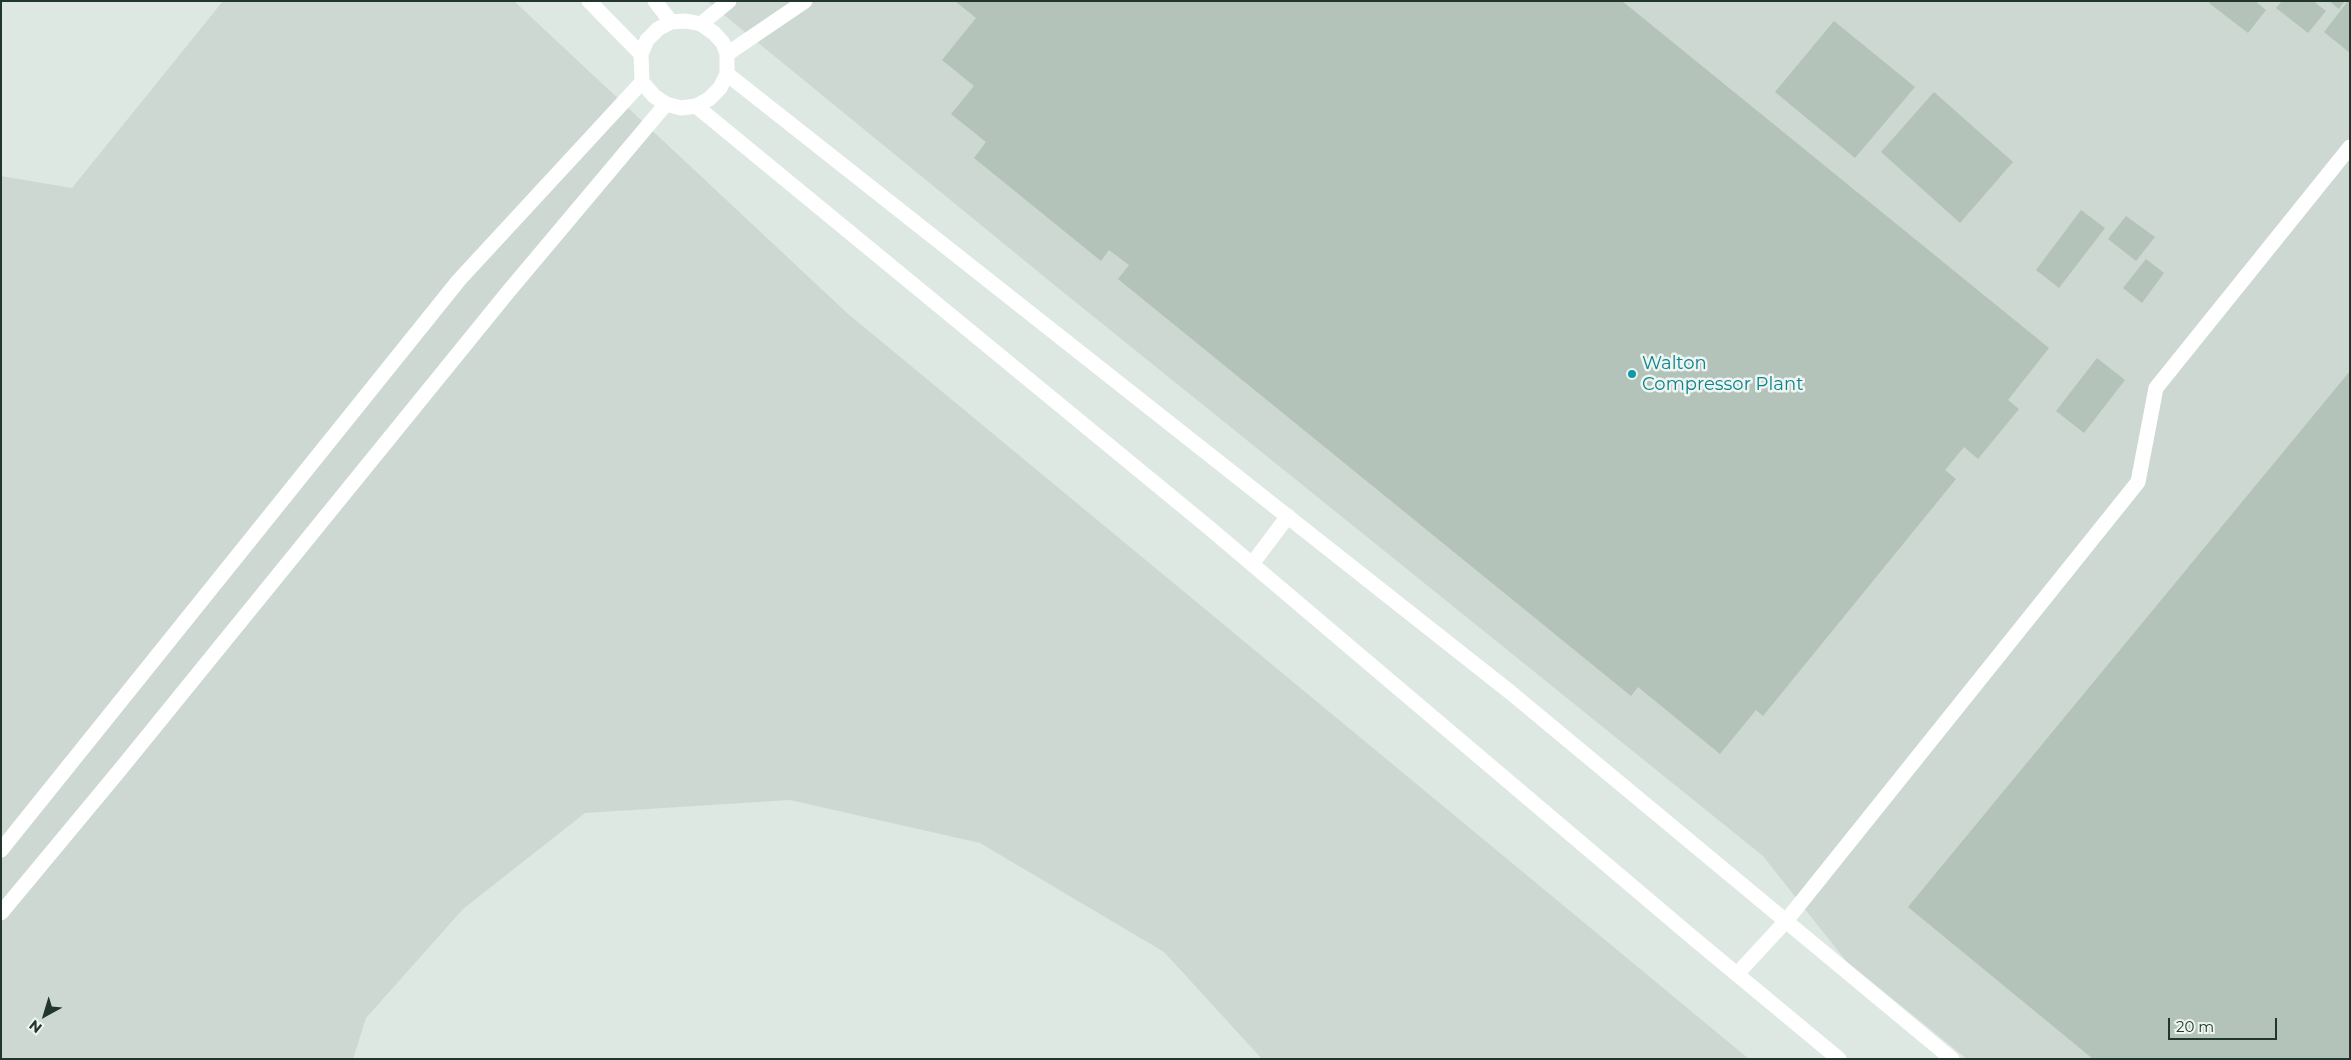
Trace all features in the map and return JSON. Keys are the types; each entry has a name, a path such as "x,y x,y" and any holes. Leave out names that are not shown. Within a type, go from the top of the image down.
{"lane":[{"path":"589,1 641,54"},
{"path":"655,1 671,22"},
{"path":"701,24 728,1"},
{"path":"727,54 805,1"},
{"path":"686,21 701,24 714,33 722,43 727,54 727,74 720,88 709,99 696,106 681,108 666,104 654,96 642,82 641,54 647,40 658,29 671,22 686,21"},
{"path":"727,74 1510,692 1952,1059"},
{"path":"1,850 459,280 642,82"},
{"path":"1,913 119,772 508,292 666,104"},
{"path":"696,106 1252,564 1839,1059"},
{"path":"1737,974 1786,921 2138,482 2156,388 2350,147"},
{"path":"1252,564 1288,516"}],"shaded area":[{"path":"223,1 514,1 847,313 1749,1059 1262,1059 1164,952 980,843 790,800 585,813 463,909 366,1018 353,1059 1,1059 1,176 72,188"},
{"path":"707,1 2350,1 2350,1059 1967,1059 1846,961 1763,856 1058,288"}],"building":[{"name":"Walton Compressor Plant","path":"955,1 1622,1 2049,348 2008,400 2019,409 1978,459 1964,447 1945,470 1956,479 1763,716 1756,710 1720,754 1638,687 1631,696 1118,279 1129,265 1109,250 1101,261 974,158 986,142 951,114 974,86 942,60 976,18"},
{"path":"2210,1 2255,1 2266,10 2248,33 2209,3"},
{"path":"2282,1 2313,1 2326,11 2308,33 2276,8"},
{"path":"2329,1 2345,1 2339,9"},
{"path":"2348,1 2350,1 2350,53 2324,32"},
{"path":"1834,21 1915,87 1855,158 1775,92"},
{"path":"1934,92 2013,162 1960,223 1881,152"},
{"path":"2081,210 2105,228 2059,288 2036,270"},
{"path":"2126,216 2155,237 2136,261 2108,239"},
{"path":"2146,259 2164,273 2142,303 2123,288"},
{"path":"2097,358 2125,380 2084,433 2056,411"},
{"path":"2350,371 2350,1059 2093,1059 1908,907"}],"place":[{"name":"Walton Compressor Plant","path":"1632,374"}]}
